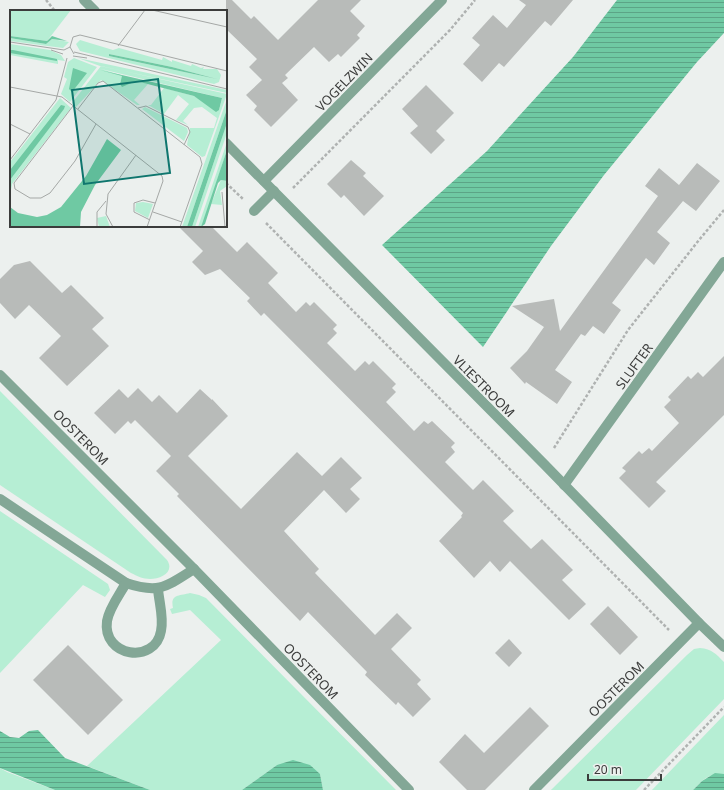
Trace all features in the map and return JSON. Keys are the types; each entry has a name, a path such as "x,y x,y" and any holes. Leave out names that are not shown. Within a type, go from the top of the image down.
{"street":[{"path":"84,0 94,10"},
{"name":"VOGELZWIN","path":"264,181 442,0"},
{"name":"VLIESTROOM","path":"227,144 724,647"},
{"path":"254,211 274,191"},
{"name":"SLUFTER","path":"564,485 724,262"},
{"name":"OOSTEROM","path":"0,374 409,790"},
{"path":"0,499 126,583 142,588 158,589 171,584 194,570"},
{"path":"126,583 107,619 106,629 109,638 115,646 123,651 132,653 142,652 150,648 157,641 161,632 162,623 158,589"},
{"name":"OOSTEROM","path":"534,790 699,623"}],"path":[{"path":"46,0 54,10"},
{"path":"282,199 450,30 475,0"},
{"path":"227,184 680,642"},
{"path":"544,464 628,330 724,210"},
{"path":"644,790 724,707"}],"shaded area":[{"path":"617,0 724,0 724,33 697,62 604,175 551,246 483,347 382,245 487,151 573,57"},
{"path":"0,391 167,560 169,568 166,574 158,578 150,579 142,578 131,573 0,485"},
{"path":"0,511 108,584 110,590 105,597 83,585 0,673"},
{"path":"190,593 206,598 396,790 323,790 320,774 277,765 242,790 150,790 87,766 221,640 190,610 172,614 170,609 173,608 172,603 174,598 179,595"},
{"path":"700,648 711,651 724,662 724,699 636,790 551,790 687,655 694,649"},
{"path":"724,715 724,774 710,776 693,790 652,790"},
{"path":"38,730 65,758 150,790 55,790 0,768 0,731 10,737 19,738 29,731"},
{"path":"293,760 310,765 320,774 323,790 242,790 277,765"},
{"path":"0,768 7,772 55,790 0,790"},
{"path":"715,773 724,774 724,790 693,790 702,781"}],"building":[{"path":"226,0 232,0 251,19 254,16 278,40 318,0 361,0 350,11 365,26 357,35 360,38 341,57 338,54 329,62 314,47 285,75 288,78 282,83 298,100 271,127 254,110 257,106 246,95 262,80 249,67 257,59 227,30"},
{"path":"519,0 573,0 551,26 545,21 504,67 499,63 482,82 463,64 480,45 472,38 493,15 507,28 526,5"},
{"path":"426,85 454,113 436,131 445,140 431,154 410,133 418,126 402,109"},
{"path":"351,160 366,173 363,176 384,196 364,216 344,195 341,198 327,184"},
{"path":"697,163 720,181 696,211 683,201 657,232 670,243 654,265 646,258 612,303 621,310 604,334 593,326 585,336 581,334 555,370 572,382 557,404 526,382 525,384 510,368 527,351 544,327 512,306 554,299 560,331 658,196 645,186 659,168 679,185"},
{"path":"179,227 212,227 237,252 247,242 278,273 268,283 296,312 306,302 310,306 314,302 337,325 333,329 337,333 327,343 355,371 365,361 369,365 373,361 396,384 392,388 396,392 386,402 414,431 424,421 428,424 432,421 455,443 451,447 455,452 445,462 473,490 483,480 514,511 503,521 531,549 542,539 573,570 562,580 586,604 569,620 510,561 500,572 490,561 474,578 439,541 462,517 461,516 463,513 264,313 261,316 247,301 250,298 220,269 205,275 192,262 203,251"},
{"path":"30,261 62,293 71,285 104,318 92,329 109,346 67,386 39,358 61,336 29,305 15,319 0,303 0,279 14,265"},
{"path":"724,356 724,415 656,482 666,491 649,508 619,478 626,471 622,468 639,451 642,454 649,448 652,451 679,423 664,407 671,400 668,397 688,376 691,379 698,372 703,377"},
{"path":"138,388 152,402 159,395 177,413 200,389 228,416 188,456 241,509 297,452 322,476 341,457 362,478 350,489 360,499 346,513 324,490 284,531 319,569 315,573 375,635 397,613 412,628 391,649 421,680 417,684 431,699 413,717 398,702 396,705 365,675 367,672 308,612 300,621 177,496 179,494 156,471 171,456 135,420 131,424 128,421 115,434 94,413 119,389 128,398"},
{"path":"608,606 638,637 620,655 590,624"},
{"path":"509,639 522,653 509,667 495,653"},
{"path":"68,645 123,700 88,735 33,680"},
{"path":"530,707 549,726 485,790 467,790 439,762 465,734 484,753"}]}
